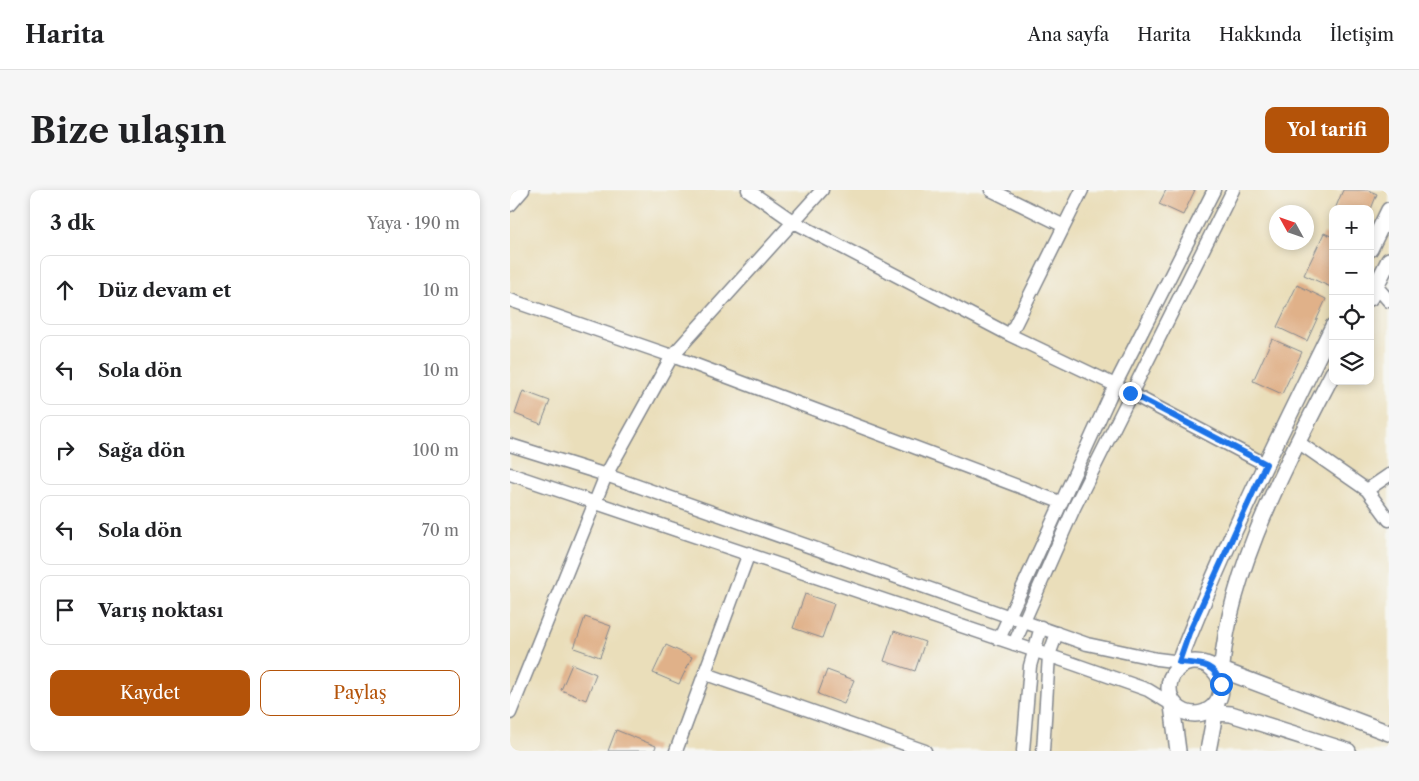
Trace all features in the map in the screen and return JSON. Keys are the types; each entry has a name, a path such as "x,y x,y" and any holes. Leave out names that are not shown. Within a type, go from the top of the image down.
{"street":[{"path":"510,204 523,190"},
{"path":"748,190 794,222 1010,335 1115,385 1266,464"},
{"path":"510,714 606,475 672,356 822,190"},
{"path":"991,190 1064,226"},
{"path":"1010,335 1082,190"},
{"path":"1000,639 1060,502 1115,385 1214,190"},
{"path":"1014,644 1074,508 1233,190"},
{"path":"1374,241 1389,210"},
{"path":"1374,290 1389,260"},
{"path":"1374,293 1389,301"},
{"path":"510,300 672,356 1060,502"},
{"path":"1178,751 1175,703 1169,688 1181,665 1189,633 1266,464 1329,334"},
{"path":"1208,751 1213,709 1221,677 1222,651 1237,592 1262,522 1298,442 1329,381"},
{"path":"1298,442 1367,490 1389,520"},
{"path":"510,445 606,475 1087,644 1181,665 1206,664 1218,676 1389,733"},
{"path":"510,474 1049,655 1148,690 1175,703 1189,713 1213,709 1348,751"},
{"path":"1367,490 1389,475"},
{"path":"676,751 706,674 749,553"},
{"path":"1023,751 1030,666 1041,627"},
{"path":"1043,751 1049,655 1057,633"},
{"path":"706,674 911,749 925,751"}],"building":[{"path":"1166,190 1195,190 1183,215 1159,204"},
{"path":"1343,190 1368,190 1377,194 1373,205 1337,205"},
{"path":"1324,233 1329,235 1329,286 1304,275"},
{"path":"1297,285 1326,299 1307,341 1277,327"},
{"path":"1272,339 1302,352 1282,394 1253,381"},
{"path":"523,391 550,401 541,424 515,414"},
{"path":"805,594 834,604 822,638 793,628"},
{"path":"585,617 611,626 600,657 574,648"},
{"path":"894,631 925,642 915,671 884,661"},
{"path":"666,645 692,657 679,684 653,673"},
{"path":"572,664 596,674 586,700 561,690"},
{"path":"827,670 854,680 844,704 818,694"},
{"path":"616,730 656,746 654,751 608,751"}],"route":[{"path":"1130,393 1266,464 1189,633 1179,662 1206,664 1213,669 1221,684"}]}
